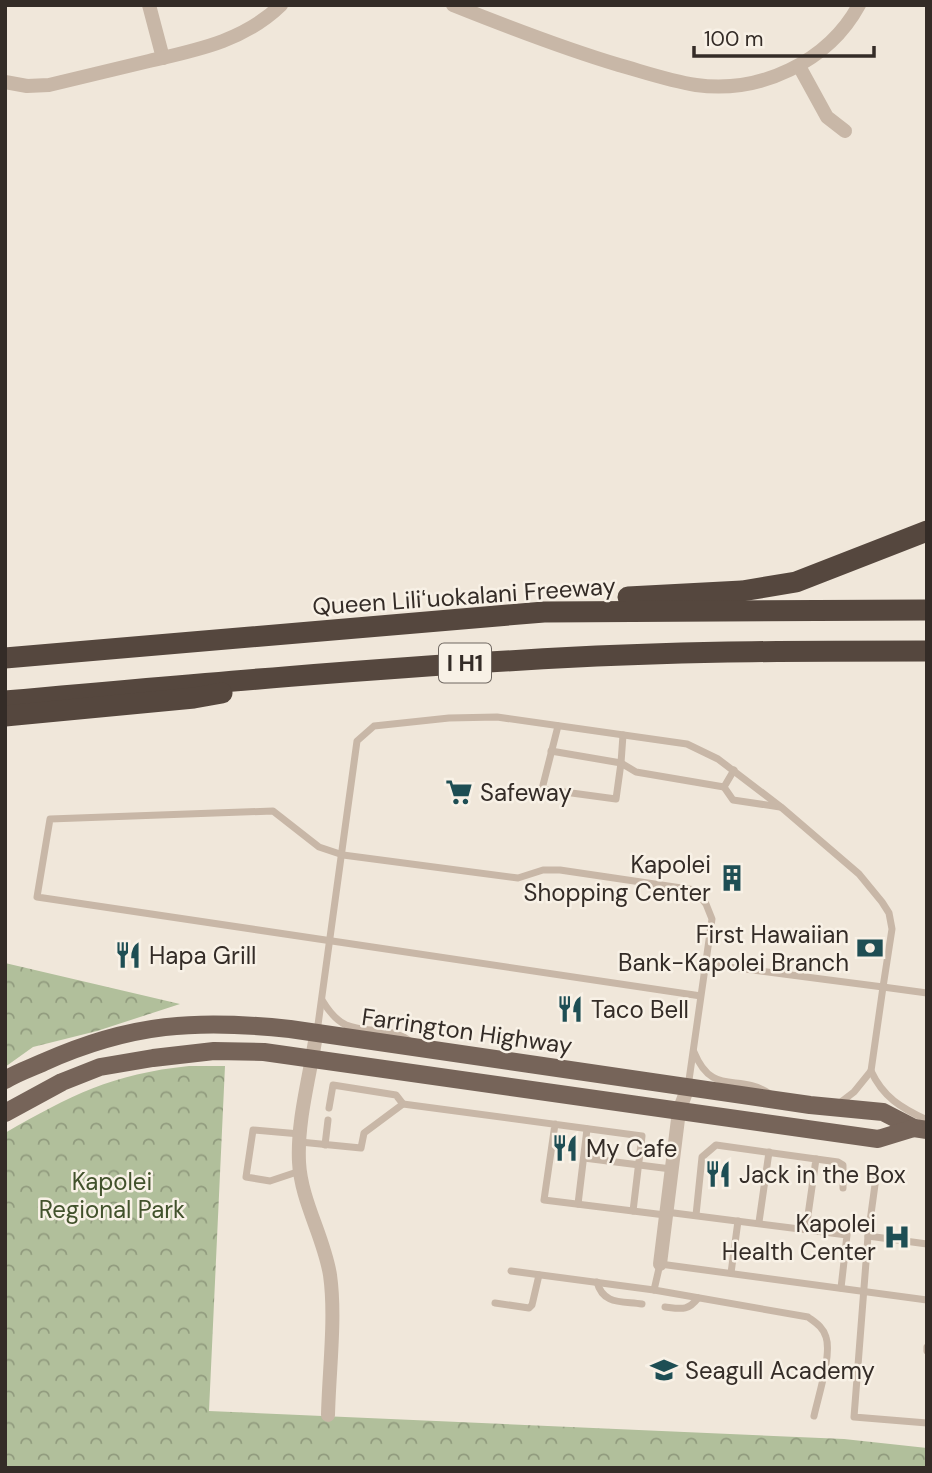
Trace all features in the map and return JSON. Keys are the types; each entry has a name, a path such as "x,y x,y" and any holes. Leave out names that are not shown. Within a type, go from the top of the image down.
{"highway":[{"path":"544,612 614,598 763,589 796,582 830,570 927,531"},
{"name":"Queen Liliʻuokalani Freeway","path":"5,658 544,612 927,610"},
{"path":"5,646 190,642"},
{"name":"I H1","path":"5,701 200,682 580,657 775,651 927,651"},
{"path":"5,716 194,698 328,675"}],"main road":[{"name":"Farrington Highway","path":"11,1076 110,1037 179,1024 260,1026 782,1101 883,1112 922,1126"},
{"name":"Farrington Highway","path":"5,1113 62,1082 100,1067 153,1058 235,1051 264,1052 878,1139 922,1126"}],"street":[{"path":"149,5 163,58"},
{"path":"5,82 27,86 49,85 202,49 231,39 259,24 281,5"},
{"path":"453,5 563,49 697,85 734,86 771,78 799,65 833,40 859,5"},
{"path":"799,65 827,117 845,131"},
{"path":"316,1035 300,1138 300,1171 322,1244 332,1292 328,1415"},
{"path":"660,1264 679,1111 688,1087"}],"lane":[{"path":"316,1035 358,741 374,726 449,718 497,717 687,744 734,770 859,874 889,913 892,929 871,1071 854,1092 834,1108"},
{"path":"558,726 542,789 616,799 623,735"},
{"path":"551,751 621,763 636,772 724,787 733,800 781,807"},
{"path":"724,787 734,770"},
{"path":"688,1087 694,1051 712,919 706,904 695,890 560,870 544,870 518,878 343,855 319,847 273,811 50,820 37,897 701,996"},
{"path":"706,964 927,993"},
{"path":"321,1000 334,1016 346,1025 396,1032 419,1049"},
{"path":"694,1051 700,1065 714,1079 758,1087 782,1101"},
{"path":"871,1071 885,1094 922,1126"},
{"path":"330,1108 333,1085 396,1095 403,1104"},
{"path":"300,1171 270,1181 246,1177 253,1130 324,1144 361,1148 364,1133 403,1104 642,1136 633,1211"},
{"path":"324,1144 328,1120"},
{"path":"555,1124 544,1200 759,1222 847,1235 841,1288"},
{"path":"578,1204 587,1129"},
{"path":"696,1215 702,1157 708,1149 716,1145 838,1162 843,1165 843,1188"},
{"path":"759,1222 769,1152"},
{"path":"584,1158 671,1169"},
{"path":"806,1229 816,1159"},
{"path":"877,1170 863,1292 854,1418 927,1423"},
{"path":"731,1273 738,1221"},
{"path":"837,1234 839,1223"},
{"path":"869,1236 927,1244"},
{"path":"654,1290 660,1264 927,1300"},
{"path":"511,1271 654,1290 808,1317 820,1325 827,1338 828,1349 814,1416"},
{"path":"495,1303 528,1308 532,1305 539,1275"},
{"path":"597,1282 600,1293 605,1298 642,1304"},
{"path":"666,1307 686,1310 691,1308 698,1297"}],"green space":[{"path":"5,963 180,1004 97,1031 33,1047 5,1067"},
{"name":"Kapolei Regional Park","path":"189,1066 225,1066 209,1411 844,1439 927,1448 927,1468 5,1468 5,1133 93,1088 137,1074"}],"place":[{"name":"Safeway","path":"459,792"},
{"name":"Kapolei Shopping Center","path":"732,878"},
{"name":"First Hawaiian Bank-Kapolei Branch","path":"870,948"},
{"name":"Hapa Grill","path":"128,955"},
{"name":"Taco Bell","path":"570,1009"},
{"name":"My Cafe","path":"565,1148"},
{"name":"Jack in the Box","path":"718,1174"},
{"name":"Kapolei Health Center","path":"897,1237"},
{"name":"Seagull Academy","path":"664,1370"}]}
